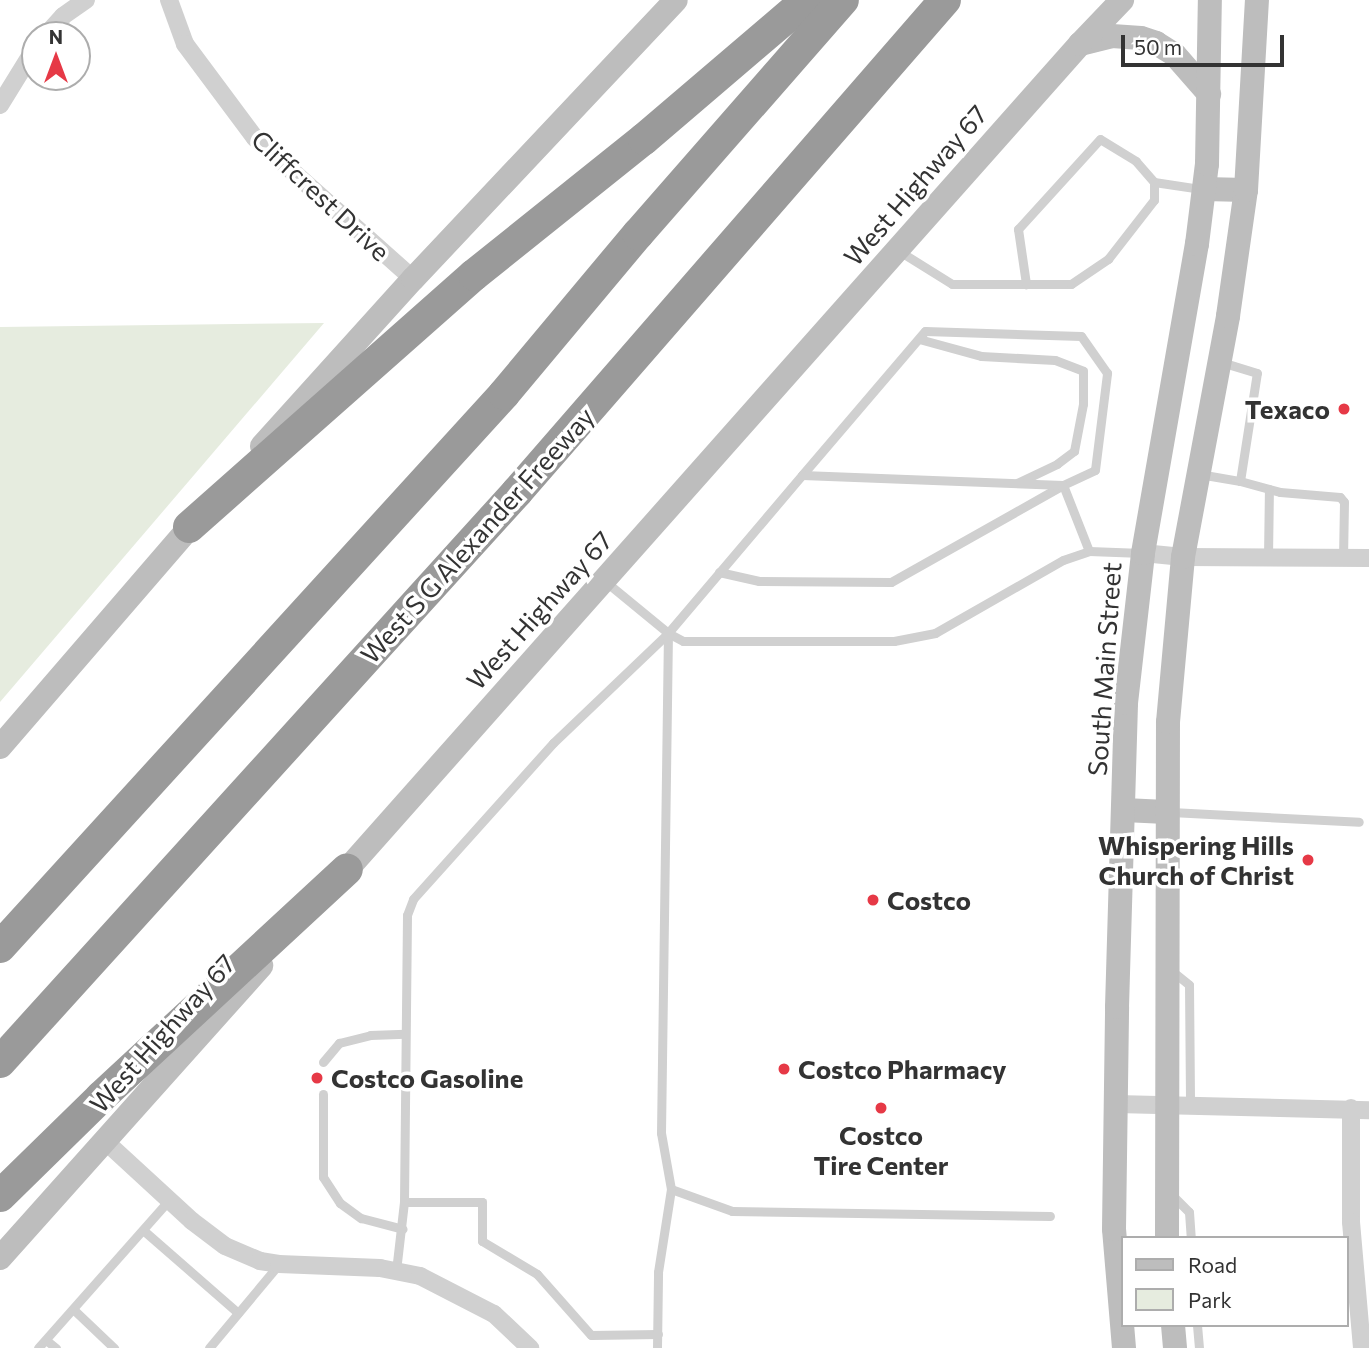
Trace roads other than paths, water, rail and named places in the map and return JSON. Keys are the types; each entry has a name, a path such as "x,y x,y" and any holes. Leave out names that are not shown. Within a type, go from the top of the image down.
{"highway":[{"path":"189,527 474,275 644,139 807,0"},
{"path":"0,947 504,394 638,234 843,0"},
{"name":"West S G Alexander Freeway","path":"0,1062 517,492 945,0"},
{"path":"0,1196 101,1097 347,869"}],"main road":[{"path":"0,747 189,527 413,279 676,0"},
{"name":"West Highway 67","path":"0,1258 1122,0"},
{"name":"South Main Street","path":"1120,1301 1114,1230 1126,703 1143,553 1204,189 1210,0"},
{"path":"1167,1236 1167,1191 1179,1105 1167,967 1168,722 1183,557 1219,362 1246,190 1257,0"},
{"path":"1080,44 1112,36 1141,38 1156,43 1175,55 1209,94"},
{"path":"1204,189 1246,190"},
{"path":"1124,810 1166,812"},
{"name":"South Main Street","path":"1122,1327 1124,1348"},
{"path":"1173,1327 1175,1348"}],"street":[{"path":"59,21 86,0"},
{"name":"Cliffcrest Drive","path":"169,0 185,44 255,138 413,279"},
{"path":"0,105 21,71"},
{"path":"1143,553 1183,557 1369,558"},
{"path":"1116,1104 1360,1109 1350,1222 1362,1348"},
{"path":"105,1141 169,1200 225,1246 260,1261 279,1264 396,1271 420,1276 494,1314 530,1348"}],"lane":[{"path":"897,250 952,284 1026,284 1071,284 1108,259 1154,200 1154,182 1136,161 1100,139 1018,229 1026,284"},
{"path":"1154,182 1204,189"},
{"path":"396,1271 403,1229 404,1202 407,915 413,899 553,743 668,633 719,572 925,331 1081,336 1107,373 1095,470 1063,485 891,583 760,581 719,572"},
{"path":"919,339 981,356 1055,360 1083,371 1083,404 1074,451 1058,464 1016,484"},
{"path":"1219,362 1257,373 1240,481"},
{"path":"1198,474 1269,489 1340,497 1344,502 1343,558"},
{"path":"802,475 1063,485"},
{"path":"1063,485 1089,551"},
{"path":"1268,557 1269,489"},
{"path":"605,581 668,633 683,640 894,641 935,633 1063,560 1089,551 1143,553"},
{"path":"657,1348 659,1272 671,1189 661,1133 668,633"},
{"path":"1166,812 1359,822"},
{"path":"323,1062 339,1043 370,1035 405,1034"},
{"path":"323,1094 323,1177 340,1203 361,1218 403,1229"},
{"path":"671,1189 732,1211 1050,1216"},
{"path":"1167,1191 1189,1212 1191,1236"},
{"path":"38,1348 169,1200"},
{"path":"404,1202 482,1202 482,1241 537,1274 591,1335 657,1334"},
{"path":"143,1230 238,1313"},
{"path":"209,1348 279,1264"},
{"path":"73,1308 114,1348"},
{"path":"1197,1327 1199,1348"},
{"path":"46,1340 56,1348"}],"place":[{"name":"Texaco","path":"1344,409"},
{"name":"Whispering Hills Church of Christ","path":"1308,860"},
{"name":"Costco","path":"873,900"},
{"name":"Costco Pharmacy","path":"784,1069"},
{"name":"Costco Gasoline","path":"317,1078"},
{"name":"Costco Tire Center","path":"881,1108"}]}
